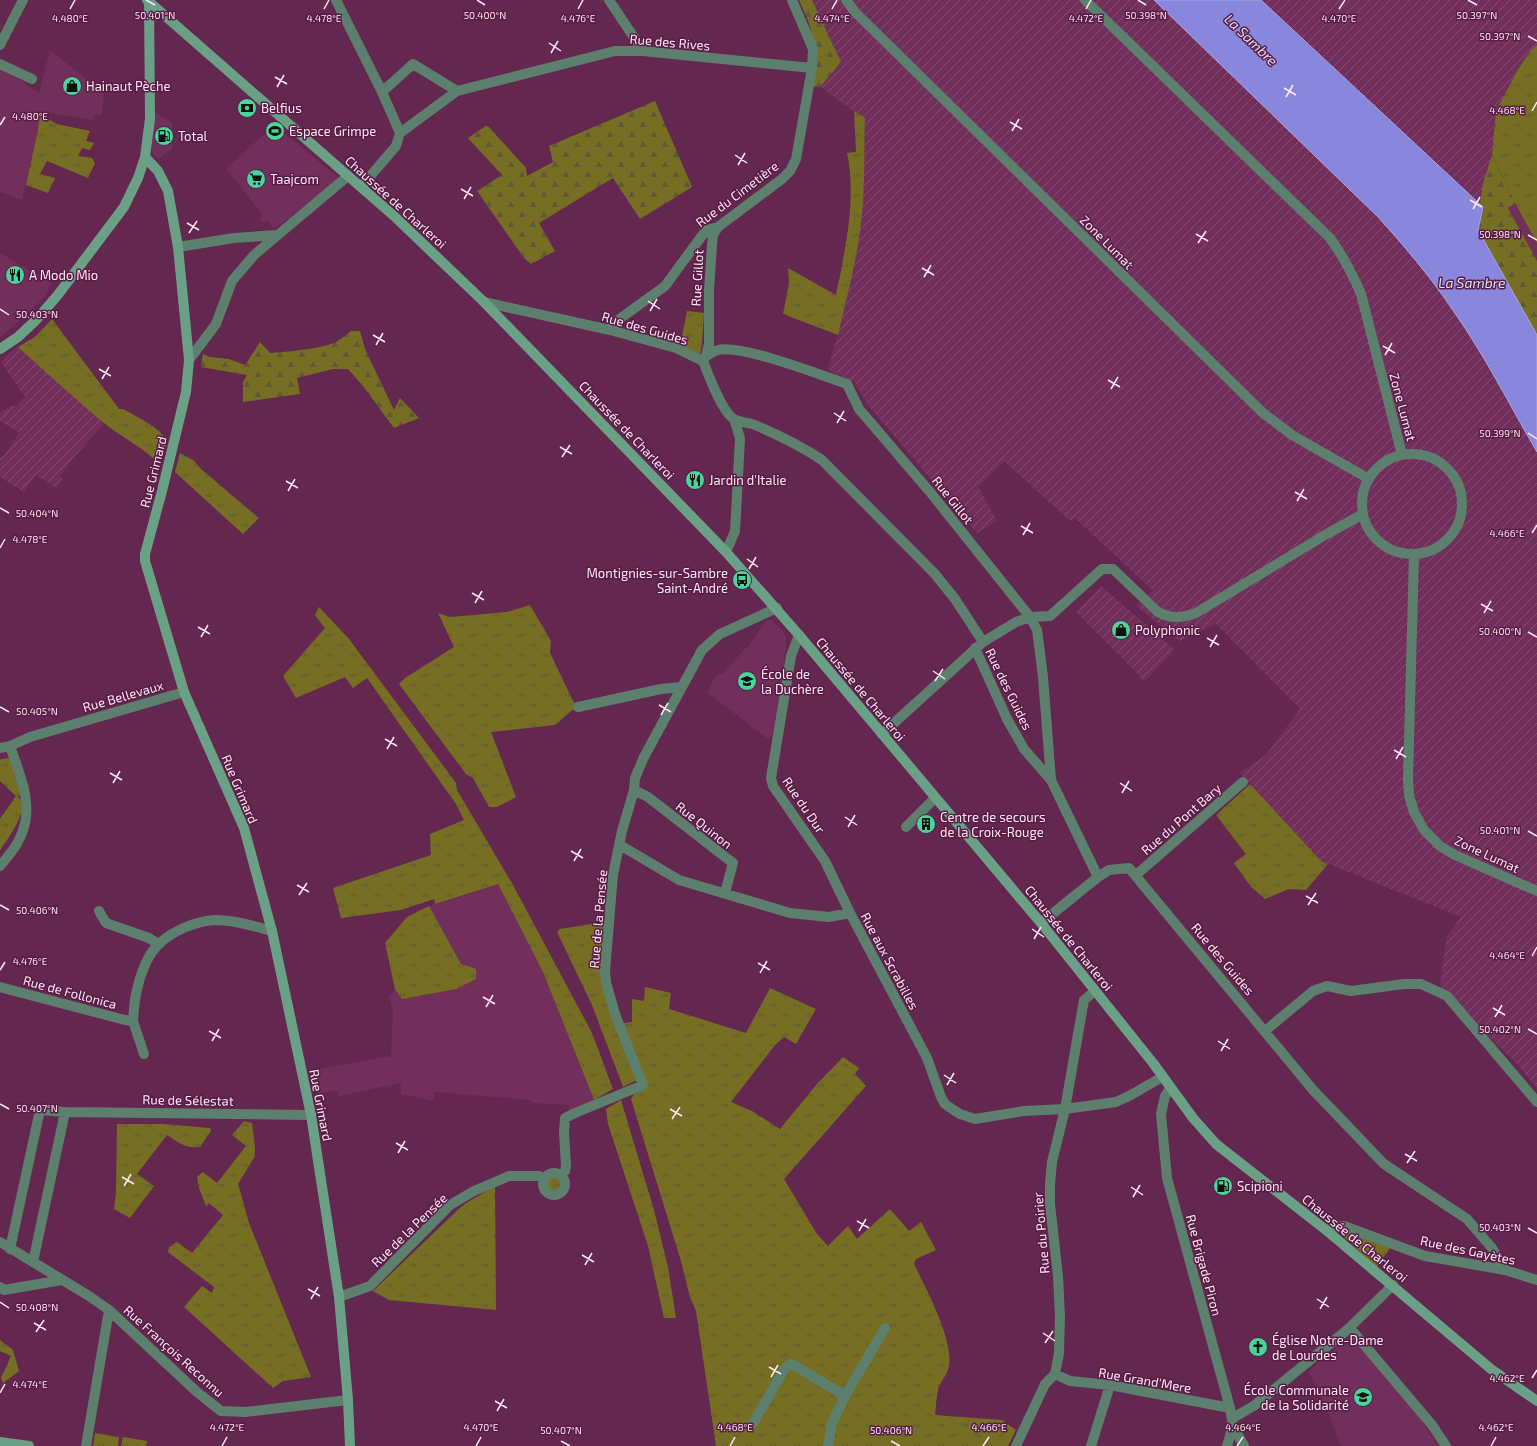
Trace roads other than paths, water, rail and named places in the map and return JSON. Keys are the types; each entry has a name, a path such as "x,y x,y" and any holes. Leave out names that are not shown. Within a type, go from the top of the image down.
{"main road":[{"path":"0,349 18,337 36,320 57,296 124,207 138,178 145,157 150,119 149,1"},
{"name":"Chaussée de Charleroi","path":"149,1 394,216 484,302 726,552 777,608 1041,923 1170,1089 1216,1144 1326,1230 1456,1341 1491,1369 1537,1401"},
{"name":"Rue Grimard","path":"145,157 158,171 168,191 178,247 189,360 186,392 145,554 145,561 184,692 244,828 272,931 311,1114 339,1297 348,1400 350,1446"},
{"path":"0,1442 29,1446"}],"street":[{"path":"0,45 23,0"},
{"path":"336,0 382,92 400,133 396,146 361,188"},
{"path":"609,0 643,50"},
{"name":"Rue du Cimetière","path":"610,330 614,323 665,286 707,230 718,227 782,179 793,166 796,159 812,68 813,49 792,0"},
{"name":"Zone Lumat","path":"846,0 855,12 1263,413 1292,435 1369,479"},
{"name":"Zone Lumat","path":"1085,0 1330,238 1342,254 1361,294 1402,455"},
{"name":"Rue des Rives","path":"400,133 457,92 615,51 643,50 812,68"},
{"path":"0,64 32,79"},
{"path":"382,92 413,64 457,92"},
{"path":"189,360 216,324 232,281 254,255 348,176"},
{"name":"Rue Gillot","path":"705,358 709,344 709,291 713,234 718,227"},
{"path":"178,247 234,238 277,235"},
{"name":"Rue des Guides","path":"484,302 610,330 676,348 705,358"},
{"name":"Rue Gillot","path":"705,358 718,350 751,353 847,384 859,409 930,492 1030,617 1037,630 1043,677 1051,780"},
{"path":"705,358 710,381 725,410 734,419 740,438 735,531 726,552"},
{"name":"Rue des Guides","path":"734,419 750,423 776,434 809,451 822,460 934,573 955,599 979,645 1006,719 1024,749 1051,780 1098,876"},
{"path":"1402,455 1419,455 1439,462 1450,472 1457,483 1462,496 1461,512 1458,524 1448,538 1437,547 1425,552 1414,554 1401,552 1387,547 1370,531 1363,514 1363,497 1369,479 1382,464 1392,458 1402,455"},
{"path":"882,734 979,645 1016,622 1030,617 1050,616 1102,569 1113,569 1158,612 1166,616 1178,618 1196,614 1325,535 1363,514"},
{"name":"Zone Lumat","path":"1414,554 1408,779 1409,795 1414,812 1424,830 1440,846 1455,855 1537,891"},
{"path":"620,845 622,831 636,778 644,757 702,650 720,634 777,608"},
{"name":"Rue du Dur","path":"799,635 791,656 771,778 773,786 821,855 850,913"},
{"path":"578,707 661,689 681,687"},
{"name":"Rue Bellevaux","path":"5,747 30,737 184,692"},
{"path":"0,866 15,846 24,830 27,808 24,786 5,747"},
{"name":"Rue du Pont Bary","path":"1136,875 1243,782"},
{"name":"Rue Quinon","path":"634,790 648,797 733,863 725,893"},
{"path":"906,827 935,798"},
{"name":"Rue aux Scrabilles","path":"620,845 679,880 790,913 829,917 850,913 927,1058 941,1097 945,1104 960,1114 975,1119 1024,1111 1065,1109 1116,1102 1162,1077"},
{"name":"Rue de la Pensée","path":"560,1176 565,1171 566,1166 564,1133 565,1118 643,1085 615,1014 606,982 606,957 613,875 620,845"},
{"path":"1041,923 1098,876 1109,870 1128,868 1136,875"},
{"name":"Rue des Guides","path":"1136,875 1314,1092 1384,1164 1467,1219 1492,1248 1505,1270"},
{"path":"99,911 106,923 149,938 158,944"},
{"name":"Rue de Follonica","path":"144,1054 133,1021 136,991 147,961 158,944 174,933 201,922 213,920 244,923 272,931"},
{"path":"1265,1031 1313,991 1327,986 1350,991 1404,984 1420,984 1447,996 1537,1102"},
{"name":"Rue de Follonica","path":"0,987 133,1021"},
{"name":"Rue du Poirier","path":"1016,1446 1045,1384 1055,1374 1059,1353 1060,1316 1058,1276 1050,1204 1052,1162 1065,1109 1084,1000 1095,991"},
{"name":"Rue Brigade Piron","path":"1170,1089 1165,1096 1161,1114 1167,1178 1232,1417 1244,1446"},
{"name":"Rue de Sélestat","path":"10,1249 40,1110 65,1112 311,1114"},
{"path":"33,1262 65,1112"},
{"name":"Rue de la Pensée","path":"552,1173 560,1176 564,1180 565,1187 561,1193 554,1196 547,1193 543,1187 544,1179 552,1173"},
{"name":"Rue de la Pensée","path":"339,1297 370,1286 450,1205 474,1191 509,1176 539,1176 544,1179"},
{"name":"Rue des Gayètes","path":"1326,1230 1344,1226 1425,1256 1505,1270 1537,1280"},
{"name":"Rue François Reconnu","path":"0,1242 109,1310 197,1392 221,1411 245,1412 348,1400"},
{"path":"0,1288 4,1290 62,1280"},
{"path":"1227,1446 1232,1417 1255,1405 1350,1328 1392,1285"},
{"path":"86,1446 109,1310"},
{"path":"828,1446 832,1423 845,1396 885,1328"},
{"path":"1350,1328 1432,1425 1446,1446"},
{"path":"753,1423 781,1372 787,1365 790,1364 800,1368 845,1396"},
{"name":"Rue Grand'Mere","path":"1055,1374 1070,1381 1110,1386 1232,1417"},
{"path":"1091,1446 1110,1386"}],"water":[{"name":"La Sambre","path":"1154,0 1261,0 1483,207 1478,230 1537,335 1537,452 1486,361 1464,326 1435,285 1407,250 1378,217"}],"place":[{"name":"Hainaut Pèche","path":"72,86"},
{"name":"Belfius","path":"247,108"},
{"name":"Espace Grimpe","path":"275,131"},
{"name":"Total","path":"164,136"},
{"name":"Taajcom","path":"256,179"},
{"name":"A Modo Mio","path":"15,275"},
{"name":"Jardin d'Italie","path":"695,480"},
{"name":"Montignies-sur-Sambre Saint-André","path":"742,580"},
{"name":"Polyphonic","path":"1121,630"},
{"name":"École de la Duchère","path":"747,681"},
{"name":"Centre de secours de la Croix-Rouge","path":"926,824"},
{"name":"Scipioni","path":"1223,1186"},
{"name":"Église Notre-Dame de Lourdes","path":"1258,1347"},
{"name":"École Communale de la Solidarité","path":"1363,1397"}]}
